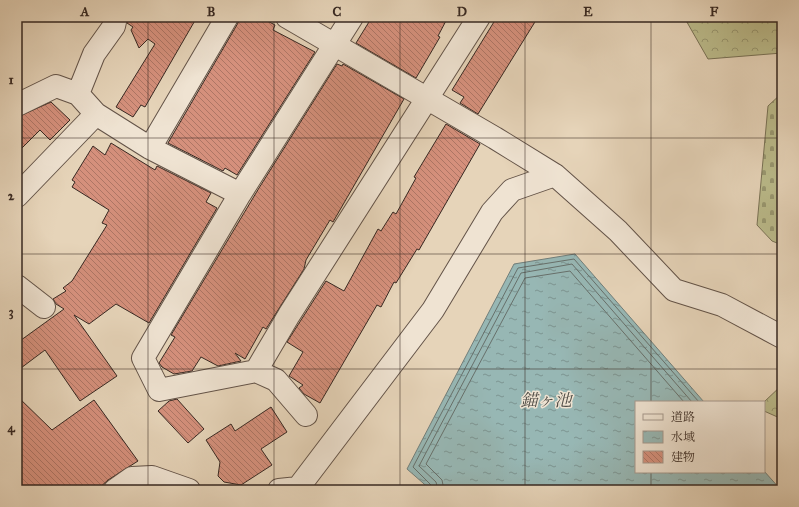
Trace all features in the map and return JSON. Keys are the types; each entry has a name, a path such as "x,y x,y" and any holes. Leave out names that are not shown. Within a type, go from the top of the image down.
{"street":[{"path":"78,94 94,54 114,26 116,17"},
{"path":"150,148 227,17"},
{"path":"287,17 428,98 555,175 618,231 674,290 722,305 782,337"},
{"path":"306,415 276,380 256,371 159,390 143,358 240,194 352,17"},
{"path":"256,371 289,315 479,17"},
{"path":"17,105 56,86 78,94 96,114 150,148 240,194"},
{"path":"17,196 96,114"},
{"path":"293,489 433,310 492,212 512,190 555,175"},
{"path":"17,286 44,307"},
{"path":"115,490 132,478 152,477 189,490"}],"green space":[{"path":"684,17 782,17 782,53 708,59"},
{"path":"782,93 782,245 772,241 757,225 768,106"},
{"path":"782,385 782,419 765,411 765,401"}],"water":[{"name":"錨ヶ池","path":"575,254 703,401 635,401 635,473 765,472 781,490 431,490 407,469 514,264"}],"building":[{"path":"128,17 197,17 145,107 141,105 133,117 116,107 155,44 148,39 139,48 131,30 133,27 127,23"},
{"path":"239,17 260,17 275,25 273,30 315,52 237,175 225,168 223,171 168,143 238,23"},
{"path":"372,17 448,17 438,36 440,37 416,78 356,43"},
{"path":"497,17 538,17 478,114 460,103 464,97 452,90"},
{"path":"337,64 342,66 343,64 404,99 333,222 330,220 306,260 304,269 266,329 263,327 245,359 235,353 241,361 218,366 201,357 192,371 174,374 162,367 159,363 175,337 171,335 259,188"},
{"path":"51,102 70,120 50,140 40,130 17,153 17,117"},
{"path":"446,124 480,144 419,250 417,249 396,283 394,282 381,307 377,305 320,403 304,394 299,388 303,385 289,376 303,352 287,342 326,281 344,291 378,229 381,231 393,212 396,214 416,178 414,177"},
{"path":"111,143 155,170 157,166 211,193 206,202 217,208 149,323 116,304 89,324 74,315 117,376 80,401 45,350 17,371 17,343 64,309 56,304 53,299 66,291 63,288 72,281 107,225 102,223 109,210 72,187 75,182 72,180 93,146 105,155"},
{"path":"17,396 52,430 94,400 138,461 108,480 97,490 17,490"},
{"path":"177,399 204,429 188,443 158,411 169,401"},
{"path":"271,407 287,432 261,449 272,465 241,485 224,482 218,476 220,462 206,440 231,424 235,431"}]}
